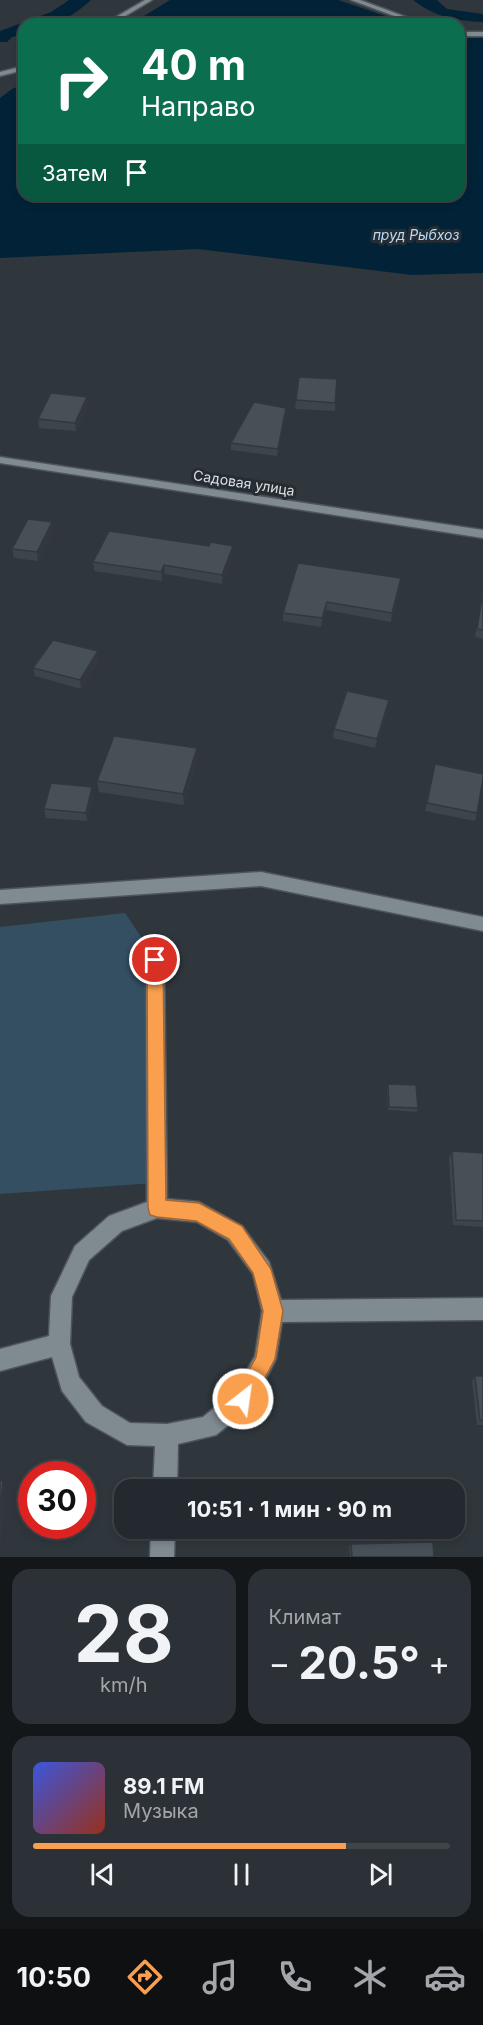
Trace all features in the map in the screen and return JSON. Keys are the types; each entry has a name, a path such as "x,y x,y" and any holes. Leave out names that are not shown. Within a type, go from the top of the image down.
{"street":[{"path":"118,18 149,0"},
{"path":"354,0 405,18"},
{"path":"465,33 483,34"},
{"path":"0,74 18,70"},
{"name":"Садовая улица","path":"0,460 483,534"},
{"path":"0,897 261,879 483,924"},
{"path":"155,960 157,1208"},
{"path":"157,1208 199,1212 235,1233 262,1269 273,1311 266,1359 243,1399 208,1428 167,1435 127,1434 94,1414 70,1383 59,1344 62,1296 82,1253 116,1222 157,1208"},
{"path":"273,1311 483,1309"},
{"path":"0,1360 59,1344"},
{"path":"165,1479 167,1435"},
{"path":"162,1557 163,1539"}],"shaded area":[{"path":"125,913 149,949 154,1183 0,1194 0,927"}],"water":[{"path":"69,0 91,0 66,18 35,18 51,12"},
{"path":"170,0 338,0 391,18 141,18"},
{"path":"413,0 437,0 447,9 483,14 483,22 446,17"},
{"path":"18,24 18,36 7,42 0,42 0,31"},
{"name":"пруд Рыбхоз","path":"465,38 483,38 483,273 412,275 198,249 0,258 0,98 18,86 18,201 465,201"}],"building":[{"path":"299,377 337,379 335,403 296,400"},
{"path":"51,393 87,397 75,423 38,419"},
{"path":"254,402 286,408 278,449 231,443"},
{"path":"28,519 52,522 37,552 12,549"},
{"path":"109,531 209,546 211,542 233,546 222,575 164,565 161,572 93,562"},
{"path":"298,563 401,578 392,613 327,602 322,618 283,613"},
{"path":"483,591 483,630 477,629"},
{"path":"53,640 98,651 80,680 33,668"},
{"path":"347,691 389,700 377,739 334,729"},
{"path":"114,736 197,748 183,794 97,781"},
{"path":"435,764 483,774 477,813 427,803"},
{"path":"51,783 92,787 86,813 44,809"},
{"path":"388,1084 416,1085 418,1108 389,1107"},
{"path":"452,1151 483,1153 483,1221 456,1220"},
{"path":"475,1376 483,1376 483,1421 480,1420"},
{"path":"0,1481 3,1481 0,1515"},
{"path":"433,1542 434,1557 352,1557 351,1544"}],"route":[{"path":"155,960 157,1208 199,1212 235,1233 262,1269 273,1311 266,1359 243,1399"}]}
